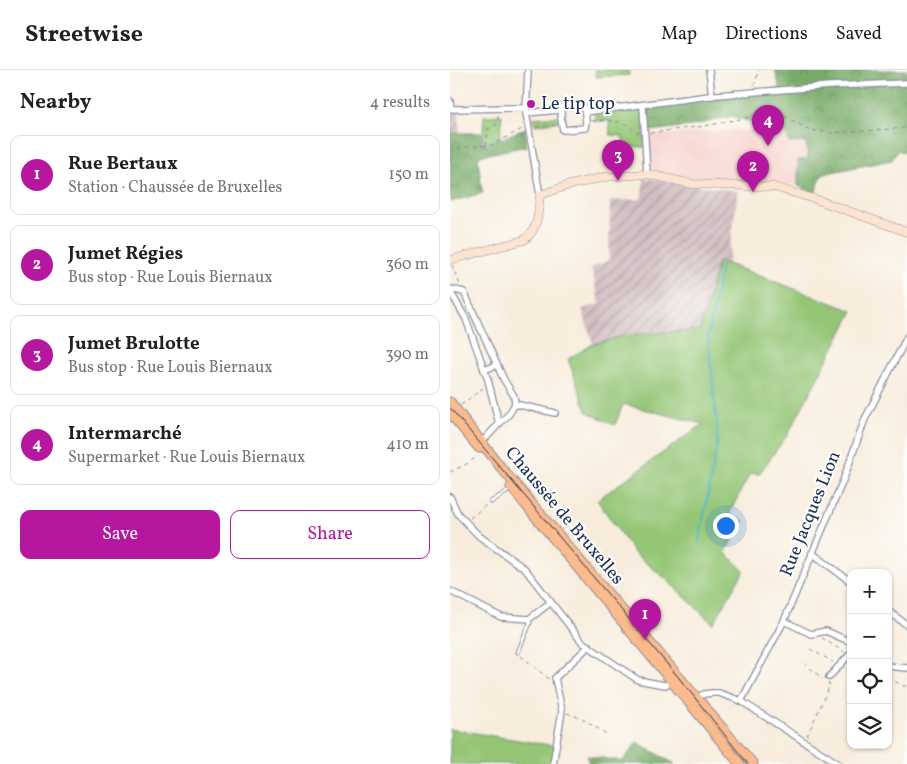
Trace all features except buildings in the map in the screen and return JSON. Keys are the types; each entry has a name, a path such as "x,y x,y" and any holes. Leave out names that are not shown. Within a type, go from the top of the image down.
{"main road":[{"name":"Chaussée de Bruxelles","path":"452,408 677,680"},
{"name":"Chaussée de Bruxelles","path":"452,408 512,489 694,700 753,764"},
{"name":"Chaussée de Bruxelles","path":"694,700 740,764"}],"street":[{"path":"450,260 524,240 532,234 537,223 540,195 526,111 528,70"},
{"path":"709,70 712,96"},
{"path":"585,112 753,92 830,86 907,84"},
{"path":"450,101 451,109 560,110 562,106 581,105 584,107 585,112 585,128 563,130 560,110"},
{"path":"643,106 647,174"},
{"path":"540,195 566,186 604,177 647,174 692,184 774,187 815,198 907,232"},
{"path":"450,290 464,292 497,365 514,396 515,404 510,414 482,442"},
{"path":"450,290 466,319 484,370 499,424"},
{"path":"469,329 479,325"},
{"name":"Rue Jacques Lion","path":"741,700 784,621 844,478 864,419 907,337"},
{"path":"484,370 497,365"},
{"path":"515,404 555,412"},
{"path":"450,497 458,514 479,536 525,569 582,642 638,680 658,684 677,680"},
{"path":"812,553 847,579"},
{"path":"450,590 501,617 529,619 551,602"},
{"path":"892,614 907,625"},
{"path":"784,621 811,634 826,631 847,640"},
{"path":"553,764 562,711 555,678 589,646"},
{"path":"829,677 847,657"},
{"path":"892,666 907,668"},
{"path":"694,700 712,693 719,693 741,700 839,764"}],"lane":[{"path":"491,502 512,489"},
{"path":"518,652 530,623 529,619"}],"path":[{"path":"753,92 759,70"},
{"path":"486,146 488,129 497,124 498,109"},
{"path":"586,121 616,121 625,123 636,133 675,131 735,119 765,116 784,116 804,128 832,133 907,128"},
{"path":"450,151 464,147 492,145 528,127 562,125"},
{"path":"450,260 464,292"},
{"path":"452,408 484,387 489,386"},
{"path":"450,472 465,465 483,452"},
{"path":"466,522 476,511 491,502"},
{"path":"816,633 847,652"},
{"path":"810,649 839,666"},
{"path":"518,652 549,679 555,678"},
{"path":"804,663 830,685 804,742"},
{"path":"892,680 907,686"},
{"path":"562,711 583,719 608,735"}],"shaded area":[{"path":"450,105 459,109 460,133 450,133"},
{"path":"771,129 772,133 788,133 806,142 808,159 798,160 798,186 771,182 692,179 651,170 648,135"},
{"path":"644,178 738,191 728,264 721,261 700,330 627,335 593,344 582,309 600,304 591,268 609,260 610,201 641,199"}],"green space":[{"path":"595,70 629,70 629,75 596,77"},
{"path":"775,70 907,70 907,154 898,150 892,160 822,174 815,194 798,186 798,160 808,159 806,142 789,143 787,133 772,133 771,129 732,116 691,126 649,131 645,105 780,89"},
{"path":"643,106 645,147 625,147 622,136 610,135 609,121 595,121 594,111"},
{"path":"502,115 500,139 482,144 484,116"},
{"path":"558,116 559,121 535,125 533,118"},
{"path":"525,128 527,146 478,156 483,193 451,202 450,133 481,133 481,145 490,144"},
{"path":"720,261 853,311 788,434 759,474 750,473 729,514 744,521 725,552 744,571 713,624 666,579 635,554 597,500 703,424 623,404 615,425 587,412 568,359 593,344 627,335 700,330 718,262"},
{"path":"450,729 556,746 554,764 450,764"},
{"path":"637,742 675,764 589,764 587,756 623,761"}],"waterway":[{"path":"699,542 717,445 717,426 708,336 721,266"}],"tram line":[{"path":"450,408 679,678 748,764"}],"place":[{"name":"Le tip top","path":"531,104"},
{"name":"Intermarché","path":"768,146"},
{"name":"Jumet Brulotte","path":"618,181"},
{"name":"Jumet Régies","path":"753,192"},
{"name":"Rue Bertaux","path":"645,640"}]}
